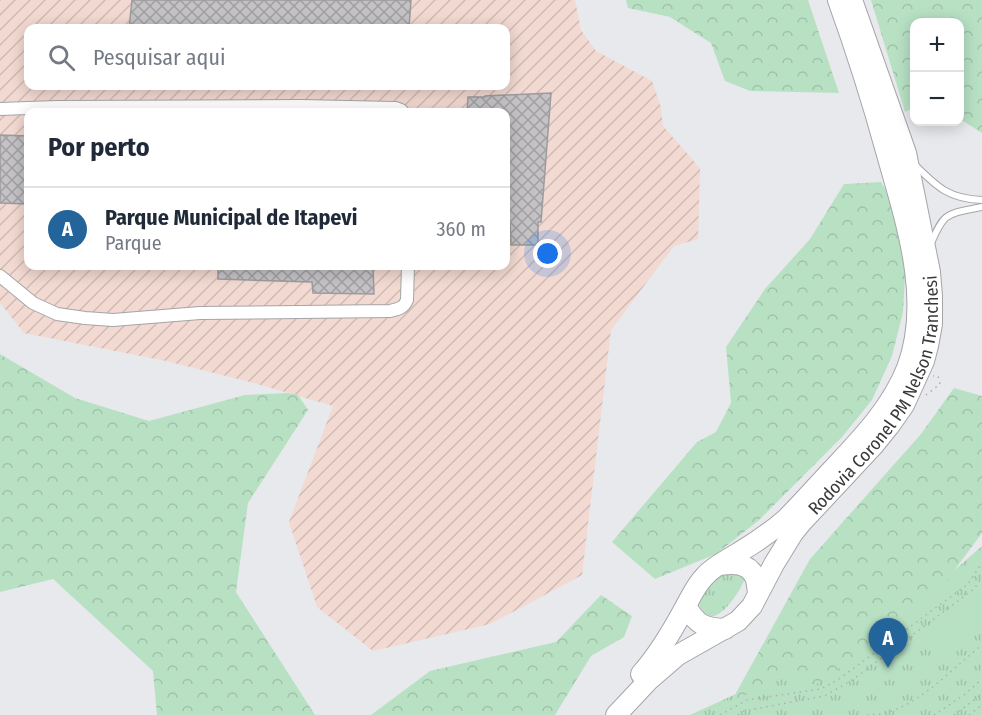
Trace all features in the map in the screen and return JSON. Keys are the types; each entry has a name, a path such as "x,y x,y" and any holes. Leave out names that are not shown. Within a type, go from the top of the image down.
{"highway":[{"name":"Rodovia Coronel PM Nelson Tranchesi","path":"603,715 645,670 666,643 698,584 705,576 763,538 786,519 862,438 897,391 907,368 913,347 918,309 913,258 900,199 882,136 838,0"},
{"name":"Rodovia Coronel PM Nelson Tranchesi","path":"616,715 662,668 688,649 725,629 746,614 793,533 890,425 908,396 924,361 932,324 932,296 930,272 908,159 852,0"},
{"path":"717,566 732,563 743,565 756,577 758,592"},
{"path":"686,606 692,616 708,628 725,629"}],"street":[{"path":"28,108 301,106 396,108"},
{"path":"0,109 24,108"},
{"path":"0,276 33,303 57,314 113,320 200,314 390,311 405,306 408,300 408,270"}],"lane":[{"path":"908,159 938,188 957,197 982,200"},
{"path":"927,255 938,227 950,214 982,207"}],"path":[{"path":"926,388 922,398 940,384 938,376 931,378"},
{"path":"720,715 747,700 821,689 839,679 968,584 982,563"},
{"path":"738,715 744,711 824,696 851,681 974,589 982,577"},
{"path":"867,715 885,713 908,703 934,687 982,645"},
{"path":"934,715 982,679"},
{"path":"954,715 982,694"},
{"path":"969,715 982,705"}],"shaded area":[{"path":"0,0 575,0 581,30 596,51 652,81 660,104 663,126 700,168 698,239 674,246 611,330 582,575 490,624 373,651 317,607 289,522 333,406 166,361 24,333 0,303"}],"green space":[{"path":"626,0 808,0 839,93 750,91 725,81 711,43 670,17 628,8"},
{"path":"871,0 982,0 982,133 964,122 964,18 910,18 910,109 905,112"},
{"path":"881,182 902,217 906,260 903,312 892,356 872,400 842,437 758,521 716,554 655,579 612,542 697,442 716,432 731,403 726,347 765,289 810,239 844,184"},
{"path":"0,354 75,398 149,421 245,395 287,393 298,395 308,410 248,503 236,592 315,715 157,715 153,671 53,579 0,592"},
{"path":"954,388 982,396 982,533 927,607 814,686 796,672 731,702 810,559 921,434"},
{"path":"982,546 982,715 690,715 897,620"},
{"path":"735,569 745,577 740,588 726,608 715,616 708,615 699,605 704,592 717,578"},
{"path":"601,595 632,616 624,637 591,656 555,715 371,715 430,671 556,642"},
{"path":"982,595 982,623 969,604"},
{"path":"964,609 978,627 944,654 930,636"}],"building":[{"path":"132,0 411,0 409,24 129,24"},
{"path":"551,93 541,222 538,222 538,245 511,245 510,108 467,108 468,97"},
{"path":"0,135 24,136 24,204 0,203"},
{"path":"218,270 373,270 374,294 313,293 312,282 218,279"}],"place":[{"name":"Parque Municipal de Itapevi","path":"888,668"}]}
